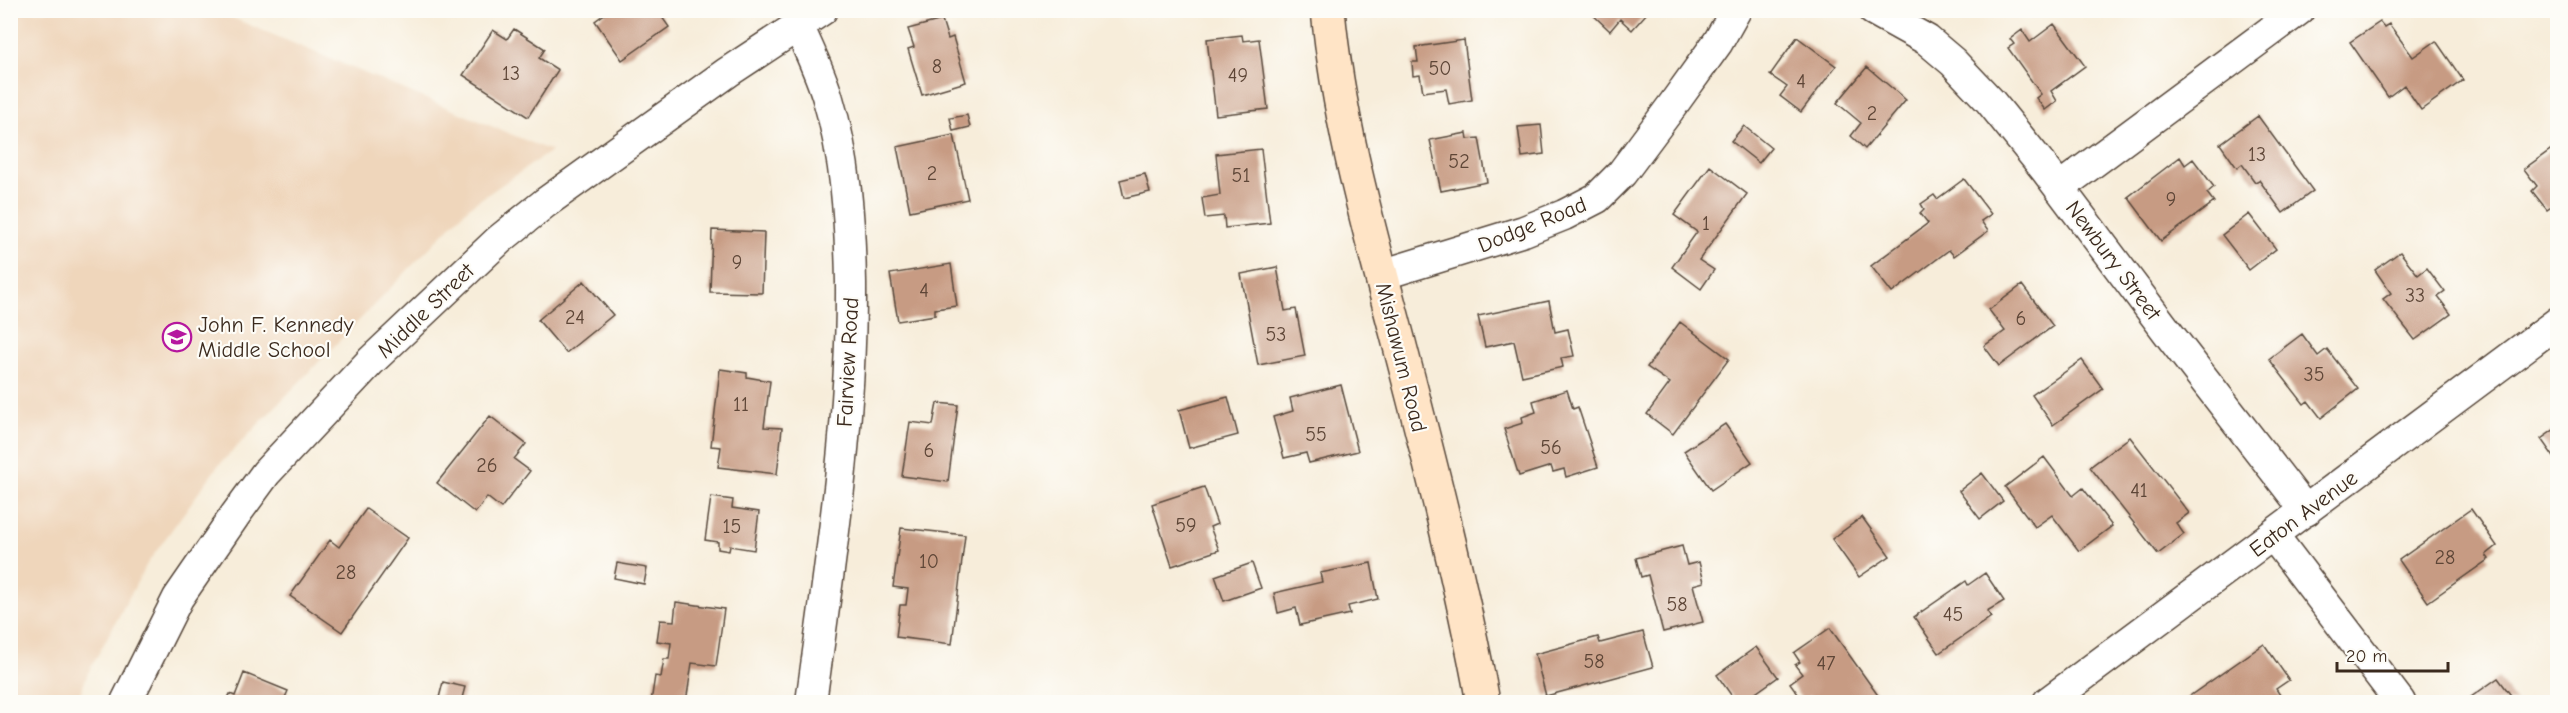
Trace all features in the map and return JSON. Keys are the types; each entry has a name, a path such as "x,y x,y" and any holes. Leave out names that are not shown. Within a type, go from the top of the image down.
{"main road":[{"name":"Mishawum Road","path":"1328,10 1343,110 1381,276 1466,615 1483,702"}],"street":[{"name":"Dodge Road","path":"1381,276 1524,231 1564,215 1597,198 1622,173 1672,106 1718,42 1736,10"},
{"path":"1873,10 1927,40 1953,62 1990,100 2059,188"},
{"name":"Newbury Street","path":"2299,10 2059,188 2307,511"},
{"name":"Middle Street","path":"126,702 178,598 266,472 371,361 499,240 544,203 728,72 810,19"},
{"name":"Fairview Road","path":"810,19 823,83 833,117 846,194 850,258 848,393 811,702"},
{"name":"Eaton Avenue","path":"2048,702 2558,322"},
{"path":"2273,535 2400,702"}],"shaded area":[{"name":"John F. Kennedy Middle School","path":"10,11 216,11 551,151 469,207 217,467 147,564 88,673 77,702 11,702"}],"building":[{"path":"610,10 657,10 669,27 622,60 595,21"},
{"path":"1588,10 1647,10 1648,12 1632,30 1620,19 1610,31"},
{"path":"942,20 948,39 953,37 966,82 922,95 908,49 914,47 908,29"},
{"path":"2380,22 2384,27 2389,24 2413,57 2436,41 2463,80 2421,110 2404,85 2388,97 2350,42"},
{"path":"2054,24 2085,66 2051,91 2057,101 2045,110 2036,98 2041,94 2008,48 2014,44 2010,39 2022,30 2030,42"},
{"path":"514,29 545,49 539,58 558,70 528,117 463,75 493,30 507,39"},
{"path":"1242,35 1243,41 1259,39 1268,109 1216,115 1207,39"},
{"path":"1797,37 1836,66 1801,112 1780,96 1787,87 1770,75"},
{"path":"1464,40 1472,100 1449,104 1446,89 1423,92 1420,75 1413,76 1412,62 1418,62 1416,47"},
{"path":"1867,67 1906,100 1865,149 1851,136 1861,123 1837,103"},
{"path":"967,115 970,127 953,131 950,118"},
{"path":"2258,116 2313,191 2283,213 2259,180 2255,182 2242,164 2237,168 2220,144"},
{"path":"1541,125 1544,154 1522,157 1518,127"},
{"path":"1744,126 1771,148 1759,163 1731,141"},
{"path":"1467,133 1468,139 1479,138 1487,182 1441,191 1430,140"},
{"path":"954,135 968,199 910,211 897,147"},
{"path":"2553,148 2558,154 2558,202 2547,210 2532,191 2537,186 2524,169"},
{"path":"1261,149 1270,223 1225,228 1224,216 1205,218 1202,198 1220,195 1216,154"},
{"path":"2180,157 2185,165 2193,159 2214,187 2207,193 2214,202 2161,241 2128,197"},
{"path":"1710,166 1747,194 1699,260 1714,270 1701,289 1672,267 1697,232 1674,215"},
{"path":"1145,174 1150,192 1124,198 1120,180"},
{"path":"1964,179 1991,214 1981,221 1988,231 1954,256 1949,250 1892,293 1871,266 1928,223 1920,213 1924,209 1921,204 1934,195 1937,199"},
{"path":"2249,214 2276,249 2249,270 2222,235"},
{"path":"712,230 764,232 762,293 710,292"},
{"path":"2400,252 2418,275 2427,268 2445,292 2438,297 2451,314 2415,340 2383,299 2391,293 2375,270"},
{"path":"951,264 957,306 935,309 935,315 898,321 890,274"},
{"path":"1277,267 1285,311 1296,309 1305,356 1258,365 1241,274"},
{"path":"584,281 613,315 566,353 538,320"},
{"path":"2022,285 2053,326 1999,366 1984,346 2005,331 1989,310"},
{"path":"1549,301 1555,332 1568,329 1574,356 1561,358 1563,367 1522,376 1514,341 1485,347 1478,316"},
{"path":"1680,322 1729,359 1673,434 1647,414 1670,383 1647,367"},
{"path":"2302,334 2318,356 2327,349 2358,389 2321,418 2308,401 2304,404 2269,359"},
{"path":"2082,360 2103,389 2053,425 2032,395"},
{"path":"720,369 747,373 747,377 770,381 764,427 782,428 777,474 718,467 721,447 711,446"},
{"path":"1341,385 1358,451 1309,463 1306,453 1284,458 1273,417 1293,411 1290,398"},
{"path":"1567,390 1573,409 1578,407 1598,467 1566,477 1564,469 1553,472 1551,466 1519,476 1504,429 1523,423 1522,417 1536,412 1533,401"},
{"path":"1228,397 1238,435 1189,448 1179,410"},
{"path":"937,403 958,405 948,482 902,476 910,422 933,425"},
{"path":"490,416 526,444 514,459 530,471 501,508 487,497 475,513 437,483"},
{"path":"1725,424 1752,462 1711,490 1684,451"},
{"path":"2558,427 2558,463 2541,439"},
{"path":"2130,437 2189,513 2176,523 2184,534 2158,554 2090,467"},
{"path":"2044,457 2073,496 2083,488 2112,526 2079,551 2052,515 2035,527 2005,487"},
{"path":"1982,473 2003,501 1980,519 1959,491"},
{"path":"1204,487 1217,524 1210,527 1219,550 1172,566 1152,504"},
{"path":"711,497 733,500 732,508 759,512 754,550 730,546 729,551 718,549 718,542 705,540"},
{"path":"366,509 408,538 342,632 290,596 330,540 339,547"},
{"path":"2471,509 2497,546 2486,555 2489,559 2428,602 2399,560"},
{"path":"1862,517 1890,556 1859,577 1832,539"},
{"path":"901,528 965,535 952,644 896,637 900,605 906,605 908,589 893,587"},
{"path":"1682,546 1687,565 1699,562 1704,582 1693,585 1703,622 1663,632 1648,575 1641,577 1636,558"},
{"path":"617,563 647,568 644,584 614,578"},
{"path":"1252,563 1261,588 1224,601 1215,576"},
{"path":"1371,563 1378,599 1348,606 1350,614 1300,625 1296,608 1278,613 1274,593 1322,582 1320,573"},
{"path":"1985,573 2004,601 1987,611 1991,617 1939,653 1914,617 1966,581 1968,585"},
{"path":"676,602 724,609 716,666 692,663 686,702 651,702 655,676 661,677 664,659 669,659 671,643 657,641 660,620 674,621"},
{"path":"1830,628 1882,701 1815,702 1810,696 1803,701 1790,683 1802,674 1795,665 1800,662 1794,653"},
{"path":"1643,632 1653,667 1546,696 1535,654 1598,637 1600,643"},
{"path":"2264,644 2289,680 2276,689 2282,698 2276,702 2181,702"},
{"path":"1756,647 1778,677 1743,702 1736,702 1717,675"},
{"path":"244,673 288,691 283,702 226,702 230,694 235,696"},
{"path":"2498,678 2516,702 2464,702"},
{"path":"443,682 465,687 461,702 438,702"}],"place":[{"name":"John F. Kennedy Middle School","path":"177,337"}]}
